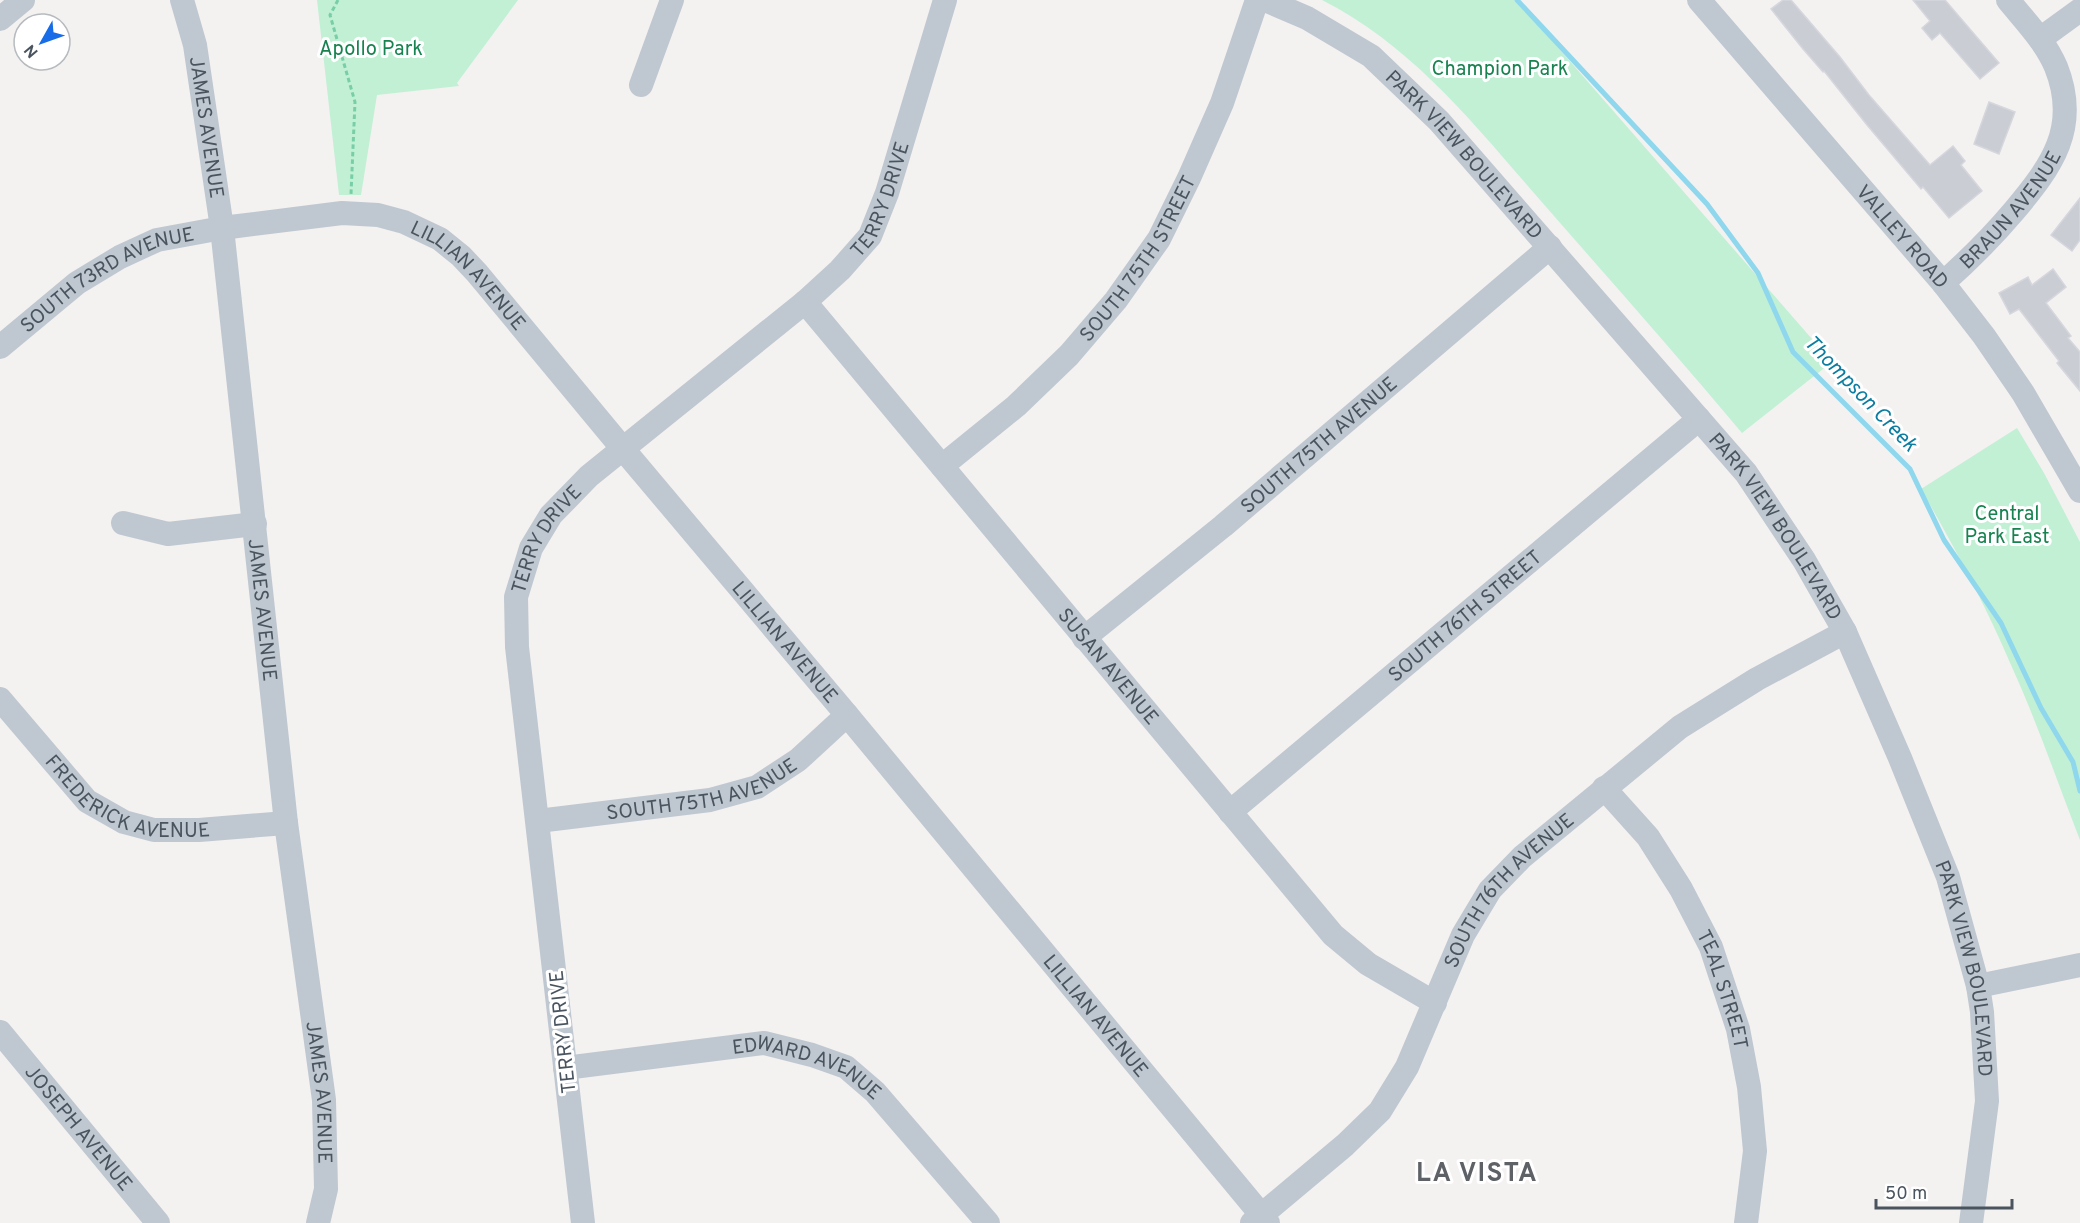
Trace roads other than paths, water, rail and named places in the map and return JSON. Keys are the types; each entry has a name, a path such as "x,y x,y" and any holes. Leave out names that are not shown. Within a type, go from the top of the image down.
{"street":[{"path":"0,20 23,0"},
{"name":"JAMES AVENUE","path":"182,0 195,45 222,228 286,823 324,1100 326,1189 318,1223"},
{"path":"641,85 672,0"},
{"name":"TERRY DRIVE","path":"583,1223 517,647 516,597 531,548 551,515 589,476 805,302 840,270 870,236 887,193 945,0"},
{"name":"SOUTH 75TH STREET","path":"942,466 1016,406 1070,355 1116,300 1160,239 1190,178 1222,103 1257,0"},
{"name":"PARK VIEW BOULEVARD","path":"1265,0 1307,18 1371,56 1439,122 1746,473 1804,560 1845,632 1900,758 1948,877 1978,986 1982,1012 1987,1101 1971,1223"},
{"name":"VALLEY ROAD","path":"1699,0 1943,283 1984,336 2023,393 2080,491"},
{"name":"BRAUN AVENUE","path":"1943,283 1994,235 2039,181 2057,152 2064,130 2066,105 2055,65 2040,39 2008,0"},
{"path":"2040,39 2080,10"},
{"name":"LILLIAN AVENUE","path":"222,228 342,213 365,213 404,222 440,239 461,256 847,715 1260,1220"},
{"name":"SOUTH 73RD AVENUE","path":"0,347 77,283 120,257 157,240 222,228"},
{"name":"SOUTH 75TH AVENUE","path":"1084,638 1223,526 1550,247"},
{"name":"SUSAN AVENUE","path":"805,302 1333,935 1368,964 1434,1003"},
{"name":"SOUTH 76TH STREET","path":"1230,812 1700,419"},
{"path":"123,523 168,534 255,524"},
{"name":"SOUTH 76TH AVENUE","path":"1260,1220 1380,1111 1407,1067 1463,935 1490,890 1522,856 1680,727 1757,679 1845,632"},
{"name":"FREDERICK AVENUE","path":"0,699 87,801 124,822 154,830 199,830 286,823"},
{"name":"SOUTH 75TH AVENUE","path":"538,822 710,800 757,787 798,760 847,715"},
{"name":"TEAL STREET","path":"1604,788 1648,837 1681,889 1711,947 1738,1029 1749,1087 1755,1151 1746,1223"},
{"path":"1978,986 2080,965"},
{"name":"JOSEPH AVENUE","path":"0,1032 158,1223"},
{"name":"EDWARD AVENUE","path":"565,1068 764,1042 812,1054 846,1067 875,1092 988,1223"}],"waterway":[{"name":"Thompson Creek","path":"1517,0 1707,204 1758,273 1793,352 1910,469 1944,540 2001,623 2041,708 2073,762 2080,791"}],"district":[{"name":"LA VISTA","path":"1477,1172"}],"park label":[{"name":"Apollo Park","path":"371,48"},
{"name":"Champion Park","path":"1500,68"},
{"name":"Central Park East","path":"2007,524"}]}
